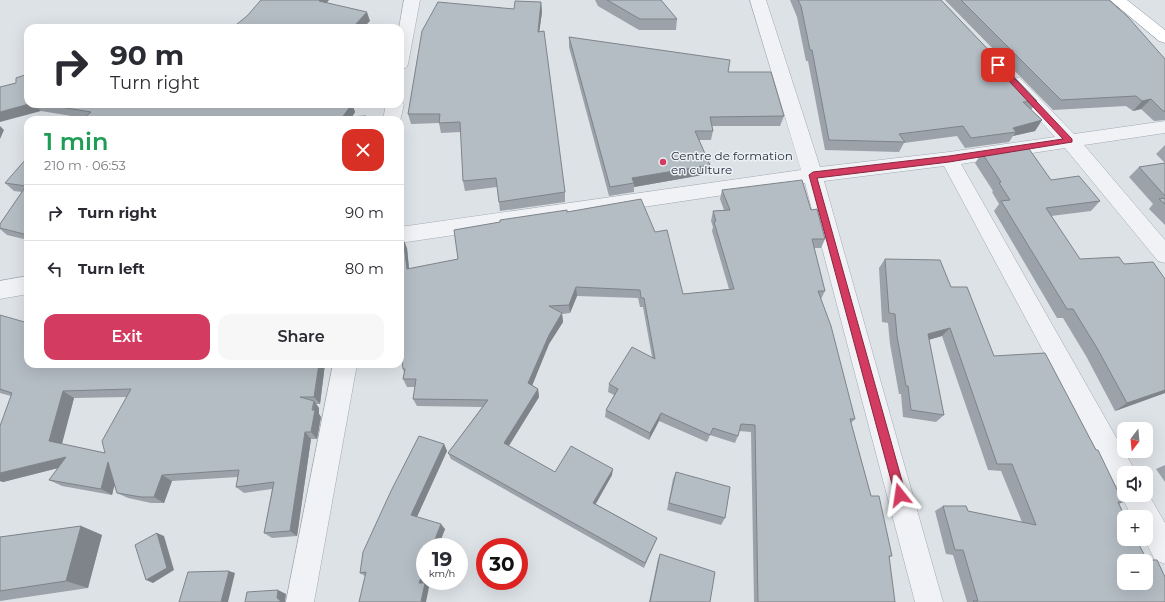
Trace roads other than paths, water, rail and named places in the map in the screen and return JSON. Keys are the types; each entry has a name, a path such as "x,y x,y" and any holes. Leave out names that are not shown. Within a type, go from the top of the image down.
{"highway":[{"path":"1118,0 1165,38"}],"street":[{"path":"404,43 412,0"},
{"path":"758,0 813,175 929,602"},
{"path":"1000,67 1069,140 1165,256"},
{"path":"404,234 813,175 949,159 1069,140 1165,127"},
{"path":"949,159 1118,466"},
{"path":"0,290 24,286"},
{"path":"300,602 344,368"},
{"path":"1138,502 1165,550"}],"place":[{"name":"Centre de formation en culture","path":"663,162"}]}
